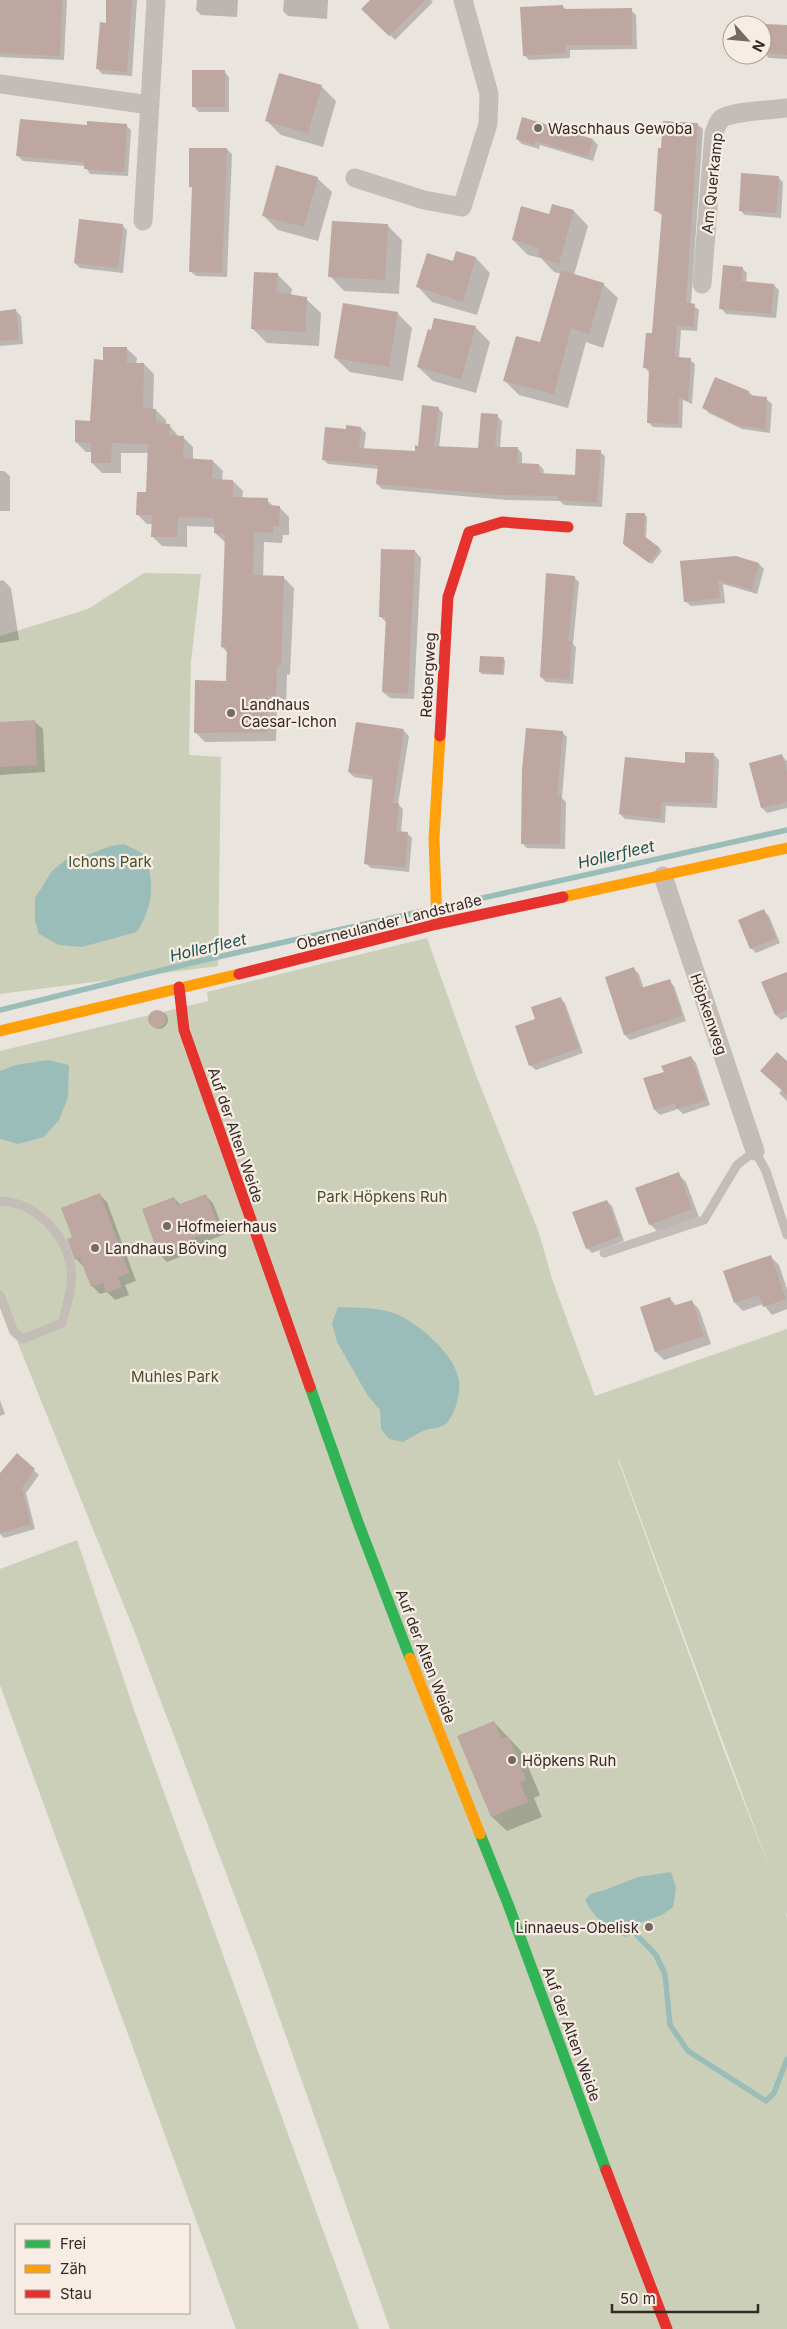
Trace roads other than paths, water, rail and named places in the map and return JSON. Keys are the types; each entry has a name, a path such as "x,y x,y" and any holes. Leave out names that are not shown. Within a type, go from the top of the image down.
{"street":[{"path":"144,221 156,0"},
{"path":"355,178 424,200 462,207 488,124 489,94 463,0"},
{"path":"0,84 150,105"},
{"name":"Am Querkamp","path":"702,284 714,133 719,121 725,117 787,108"},
{"name":"Retbergweg","path":"437,924 434,839 448,597 469,532 502,522 568,527"},
{"name":"Oberneulander Landstraße","path":"0,1031 249,972 437,924 787,848"},
{"name":"Höpkenweg","path":"663,876 756,1151"},
{"name":"Auf der Alten Weide","path":"179,988 184,1030 343,1482 431,1712 508,1904 593,2138 667,2329"}],"lane":[{"path":"604,1252 704,1220 737,1165 756,1151 766,1171 787,1235"},
{"path":"0,1201 34,1212 53,1228 66,1251 72,1271 67,1307 62,1323 23,1339 14,1332 0,1295"}],"water":[{"path":"124,844 146,855 150,876 151,894 147,912 137,932 82,947 59,945 39,934 35,920 35,898 52,871 69,857 85,856 110,846"},
{"path":"48,1060 69,1065 68,1097 59,1120 44,1137 18,1144 0,1139 0,1071 16,1065"},
{"path":"338,1307 374,1309 394,1313 413,1323 441,1348 449,1357 459,1381 456,1404 447,1423 423,1431 403,1442 389,1439 381,1429 380,1410 368,1396 337,1342 332,1323"},
{"path":"671,1872 676,1888 673,1907 662,1915 637,1924 633,1933 629,1936 624,1937 618,1934 602,1922 592,1912 585,1900 590,1894 638,1877"}],"waterway":[{"name":"Hollerfleet","path":"451,905 787,830"},
{"name":"Hollerfleet","path":"0,1010 191,963 423,911"},
{"path":"634,1932 656,1955 665,1974 670,2025 688,2051 766,2101 774,2093 787,2059"}],"place":[{"name":"Waschhaus Gewoba","path":"538,128"},
{"name":"Landhaus Caesar-Ichon","path":"231,713"},
{"name":"Hofmeierhaus","path":"167,1226"},
{"name":"Landhaus Böving","path":"95,1248"},
{"name":"Höpkens Ruh","path":"512,1760"},
{"name":"Linnaeus-Obelisk","path":"649,1927"}],"park label":[{"name":"Ichons Park","path":"110,861"},
{"name":"Park Höpkens Ruh","path":"382,1196"},
{"name":"Muhles Park","path":"175,1376"}]}
